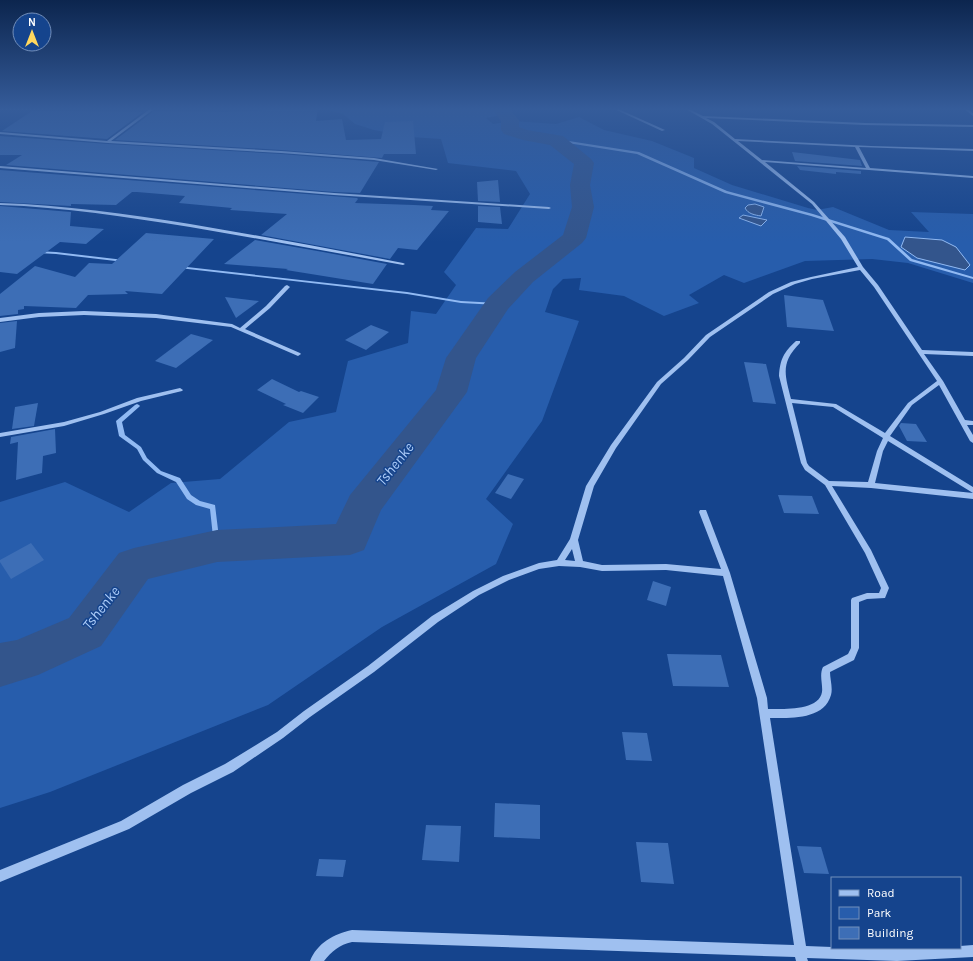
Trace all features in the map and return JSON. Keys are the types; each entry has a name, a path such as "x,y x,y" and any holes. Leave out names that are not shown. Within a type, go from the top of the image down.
{"street":[{"path":"291,153 374,159 436,169"},
{"path":"750,153 813,203 843,238 861,268 876,286 940,381 973,441"},
{"path":"860,153 868,168"},
{"path":"760,161 973,177"},
{"path":"0,166 334,194 549,208"},
{"path":"0,204 31,205 115,214 258,236 403,264"},
{"path":"558,563 574,540 590,486 614,447 659,384 708,336 771,293 792,283 861,268"},
{"path":"241,330 268,307 287,287"},
{"path":"0,320 38,315 120,313 192,320 232,326 298,354"},
{"path":"765,714 802,712 814,709 822,703 827,694 826,670 851,657 855,648 855,600 867,596 882,596 885,592 883,580 827,483 807,468 804,463 782,376 783,361 786,354 798,342"},
{"path":"920,352 973,354"},
{"path":"871,485 880,451 887,436 910,404 940,381"},
{"path":"0,435 64,424 102,413 139,399 180,390"},
{"path":"789,401 834,405 887,436 973,490"},
{"path":"962,422 973,423"},
{"path":"827,483 871,485 973,496"},
{"path":"703,512 726,573 762,698 801,957"},
{"path":"574,540 580,564"},
{"path":"0,876 125,825 188,789 230,768 280,735 371,669 435,619 470,597 506,578 539,566 558,563 580,564 602,568 666,566 726,573"},
{"path":"316,961 329,944 339,938 352,936 801,957 897,955 973,951"}],"green space":[{"path":"445,153 681,153 694,158 694,168 732,185 817,210 833,207 889,230 929,232 911,212 973,214 973,283 908,263 872,259 805,261 744,283 724,275 689,295 699,303 664,316 624,296 579,290 581,278 563,279 553,289 545,312 579,321 542,421 486,499 513,524 496,564 382,627 268,705 50,792 0,808 0,502 65,482 129,512 171,483 220,479 289,422 336,412 348,361 408,343 411,311 436,314 456,285 444,272 476,228 508,229 530,194 516,171 448,163"}],"shaded area":[{"path":"755,204 764,207 761,216 750,213 745,208 748,205"},
{"path":"743,215 767,220 761,226 739,218"},
{"path":"905,237 942,240 956,247 970,265 965,270 917,258 901,247"}],"building":[{"path":"0,153 261,153 379,162 360,193 6,165 22,155 0,155"},
{"path":"317,153 416,153 384,154 382,158"},
{"path":"792,153 860,160 862,166 795,161"},
{"path":"797,166 861,171 861,174 836,172 836,174 800,170"},
{"path":"0,170 357,198 358,199 355,203 433,206 431,210 449,211 417,250 398,248 390,259 261,235 287,214 230,210 232,208 179,203 185,196 132,192 116,205 71,204 71,206 0,202"},
{"path":"498,180 500,202 478,201 477,182"},
{"path":"0,206 71,212 70,226 104,229 86,244 60,242 17,274 0,272"},
{"path":"478,206 500,207 502,224 478,222"},
{"path":"146,233 214,239 162,294 125,291 128,294 88,295 76,308 24,306 24,309 18,310 18,314 0,316 0,294 35,266 75,277 89,263 112,264"},
{"path":"255,240 387,264 373,284 286,270 288,269 224,264"},
{"path":"784,295 823,300 834,331 787,327"},
{"path":"225,297 259,301 236,318"},
{"path":"17,321 15,348 0,352 0,323"},
{"path":"371,325 389,332 366,350 345,340"},
{"path":"191,334 213,340 176,368 155,361"},
{"path":"744,362 766,364 776,404 753,402"},
{"path":"272,379 299,392 301,391 319,397 303,413 283,405 286,404 257,390"},
{"path":"38,403 34,426 12,429 15,407"},
{"path":"901,423 916,424 927,442 907,441 899,426"},
{"path":"55,429 56,453 43,456 42,473 16,480 18,442 10,444 11,437"},
{"path":"508,474 524,479 511,499 495,493"},
{"path":"778,495 812,496 819,514 784,513"},
{"path":"31,543 44,560 11,579 0,560"},
{"path":"653,581 671,587 666,606 647,600"},
{"path":"667,654 721,655 729,687 673,686"},
{"path":"622,732 647,733 652,761 626,760"},
{"path":"495,803 540,805 540,839 494,837"},
{"path":"426,825 461,826 459,862 422,860"},
{"path":"636,842 668,843 674,884 641,882"},
{"path":"797,846 821,847 829,874 804,873"},
{"path":"319,859 346,860 343,877 316,876"}],"waterway":[{"name":"Tshenke","path":"0,665 21,660 85,632 134,565 217,546 350,539 364,505 451,392 461,358 498,304 524,277 574,238 583,207 580,185 584,163 572,153"},
{"path":"637,153 726,192 812,215 888,239 911,260 973,278"},
{"path":"38,252 124,261"},
{"path":"179,267 407,293 461,302 498,304"},
{"path":"137,406 119,421 122,436 139,448 145,459 159,472 178,480 189,497 198,503 213,507 217,546"}]}
